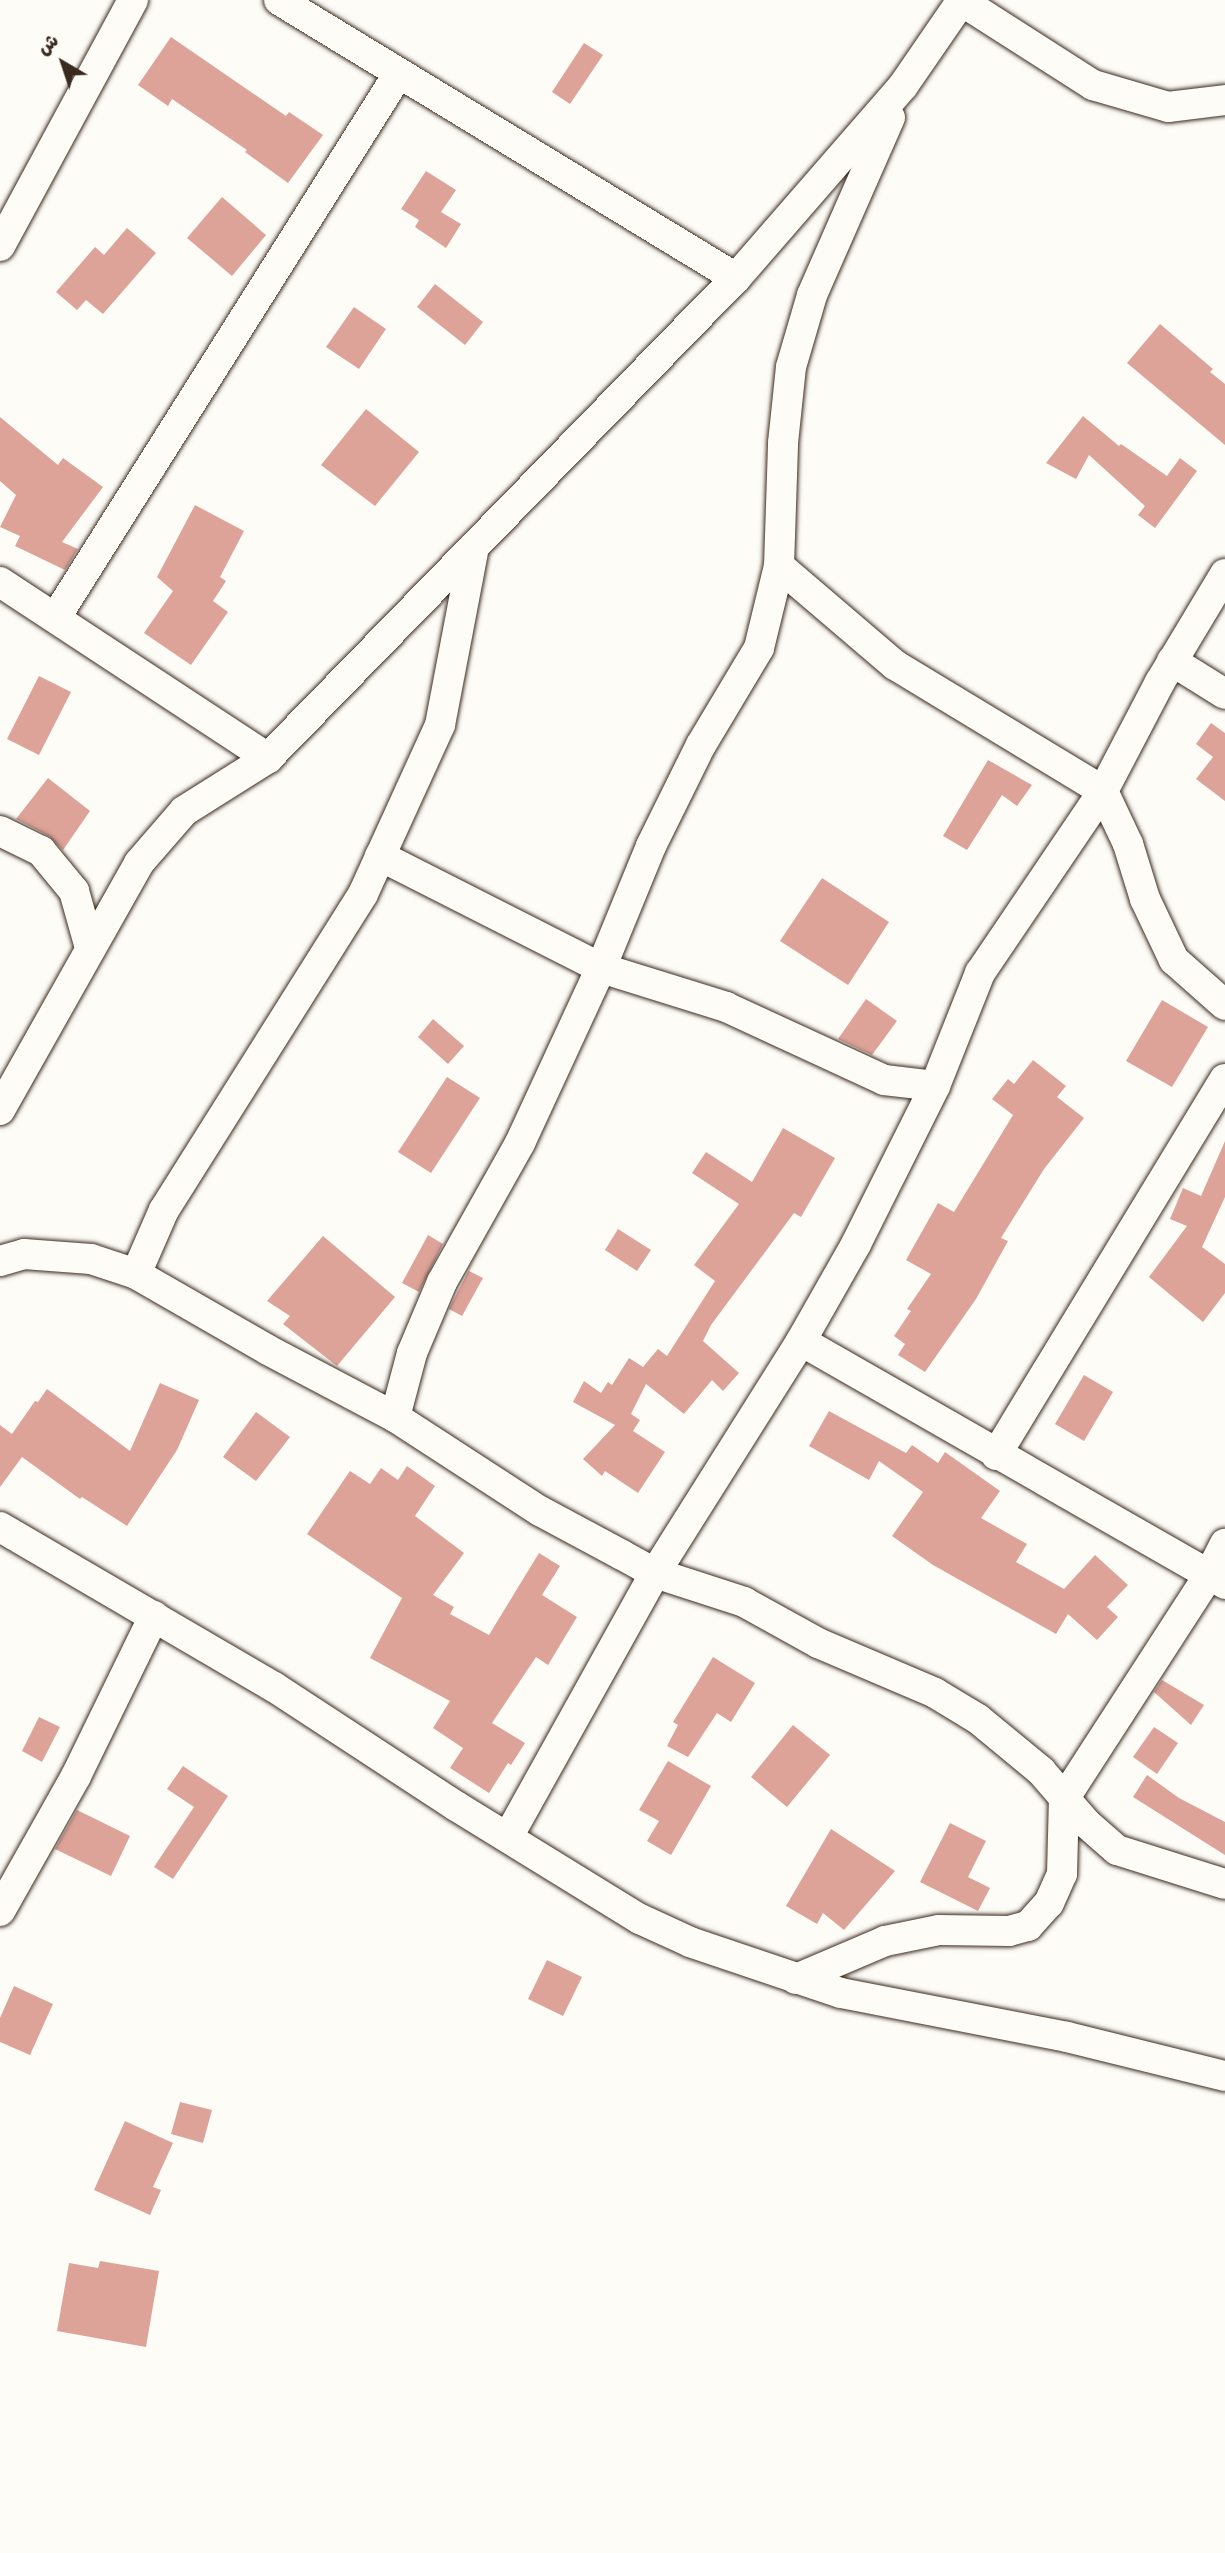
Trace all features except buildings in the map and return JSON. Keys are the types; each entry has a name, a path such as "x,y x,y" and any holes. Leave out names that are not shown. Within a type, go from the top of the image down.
{"street":[{"path":"0,246 133,0"},
{"path":"279,0 737,278"},
{"path":"0,1110 139,863 184,810 268,758 737,278 903,86 961,0 1094,85 1168,107 1225,100"},
{"path":"56,617 399,73"},
{"path":"395,1417 412,1353 442,1282 520,1143 601,968 651,846 701,746 759,648 779,566 783,443 791,367 812,295 903,86"},
{"path":"136,1274 164,1210 363,894 440,725 474,547"},
{"path":"779,566 895,665 1103,791 1174,960 1225,1005"},
{"path":"508,1837 655,1573 802,1341 856,1244 935,1086 981,973 1103,791 1172,661 1225,574"},
{"path":"0,582 268,758"},
{"path":"1172,661 1225,694"},
{"path":"0,831 41,851 74,891 89,948"},
{"path":"380,856 601,968 726,1007 884,1080 935,1086"},
{"path":"996,1455 1225,1079"},
{"path":"0,1261 24,1254 92,1259 136,1274 268,1350 395,1417 540,1511 655,1573 744,1602 818,1643 935,1693 978,1719 1030,1763 1064,1800 1117,1850 1225,1884"},
{"path":"802,1341 1217,1580"},
{"path":"0,1528 274,1687 640,1919 690,1942 841,1993 1067,2038 1225,2076"},
{"path":"796,1979 885,1941 939,1930 1009,1931 1028,1926 1049,1903 1062,1874 1064,1800 1217,1580 1225,1544"},
{"path":"0,1911 76,1776 154,1616"}]}
